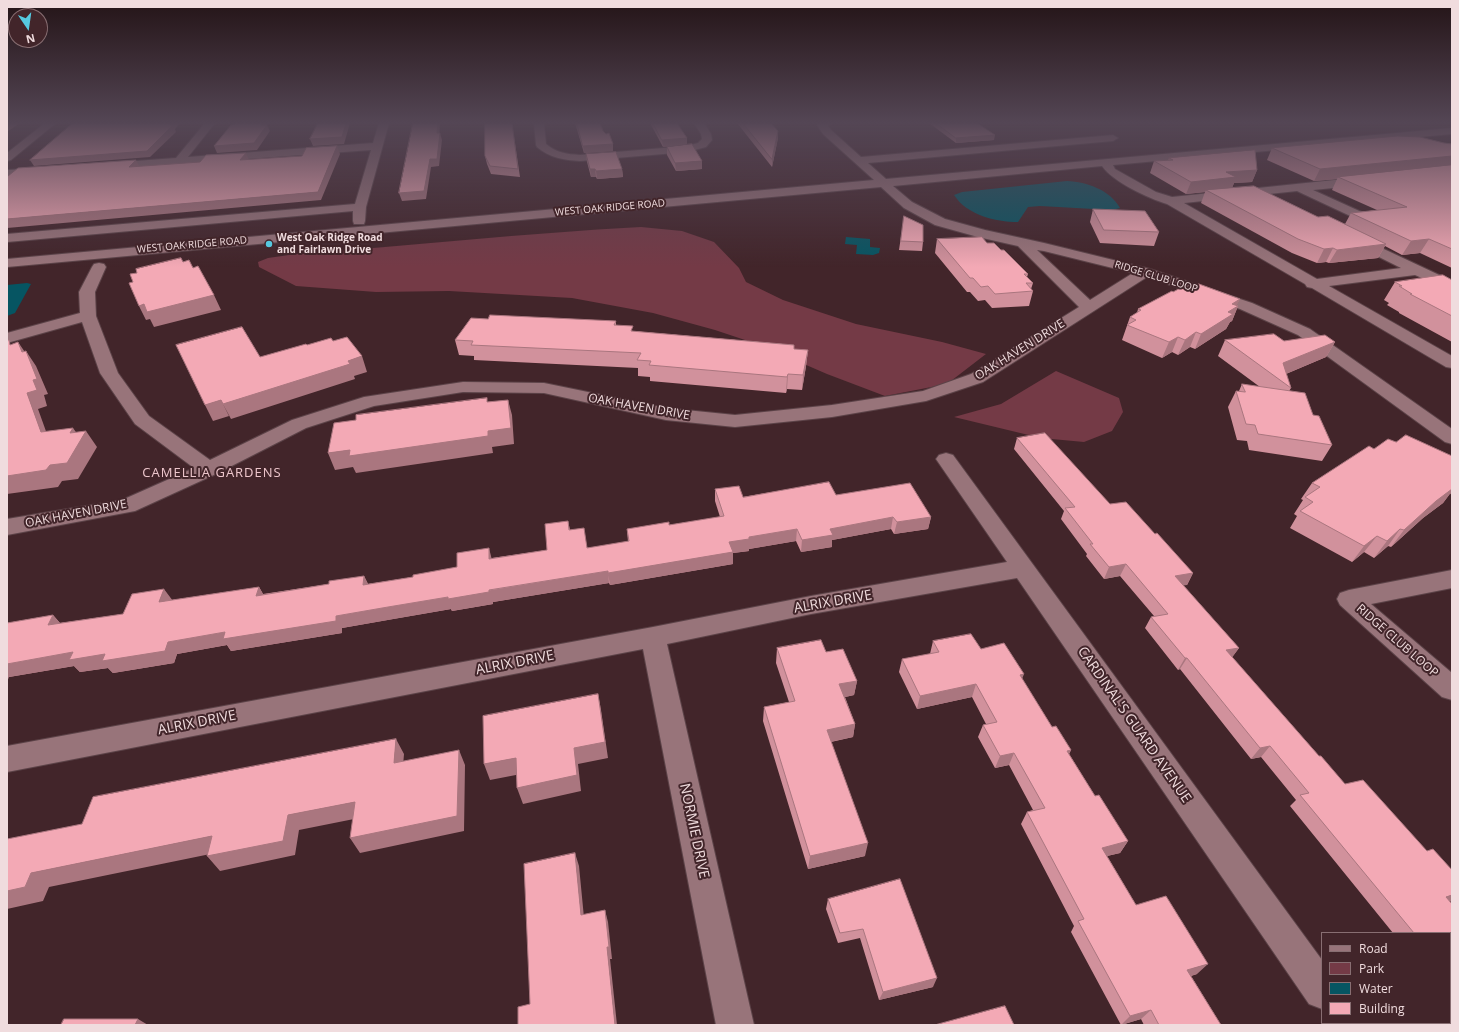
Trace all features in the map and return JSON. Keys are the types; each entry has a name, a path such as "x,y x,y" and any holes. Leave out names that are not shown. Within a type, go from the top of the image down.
{"street":[{"path":"7,173 36,171"},
{"path":"133,251 168,242 358,225 371,171"},
{"name":"RIDGE CLUB LOOP","path":"871,171 908,204 940,222 983,234 1144,272 1246,306 1304,332 1452,438"},
{"name":"WEST OAK RIDGE ROAD","path":"7,263 959,171"},
{"name":"WEST OAK RIDGE ROAD","path":"7,249 360,213 983,171"},
{"path":"1111,171 1122,178 1120,182 1122,184 1134,190 1146,192 1169,200 1452,364"},
{"path":"1130,171 1169,194 1169,200"},
{"path":"1169,200 1375,179"},
{"path":"1298,187 1361,217"},
{"path":"1258,192 1279,202"},
{"path":"7,238 360,213"},
{"path":"1341,232 1452,287"},
{"path":"1024,243 1042,263 1089,308"},
{"path":"98,267 87,292 88,316 109,373 142,420 209,470"},
{"path":"1312,284 1418,270"},
{"name":"OAK HAVEN DRIVE","path":"7,527 127,506 209,470 299,424 371,402 463,387 544,388 666,414 735,420 832,411 926,396 977,378 1144,272"},
{"path":"7,338 88,316"},
{"name":"CARDINAL'S GUARD AVENUE","path":"946,459 1321,990"},
{"name":"ALRIX DRIVE","path":"7,759 653,637 811,605 1023,568"},
{"name":"RIDGE CLUB LOOP","path":"1452,579 1349,599 1452,689"},
{"name":"NORMIE DRIVE","path":"653,637 735,1025"}],"green space":[{"path":"641,227 682,231 714,242 739,268 746,282 783,300 856,324 942,342 986,354 947,384 885,396 827,374 760,345 715,330 653,313 572,298 449,291 376,292 296,286 259,267 258,262 268,258 296,254"},
{"path":"1056,371 1119,398 1123,412 1112,431 1084,442 1041,438 954,417 1001,404"}],"water":[{"path":"1067,181 1082,183 1097,188 1110,196 1120,208 1112,210 1040,206 1028,207 1018,222 1009,222 982,216 966,208 954,195 962,192"},
{"path":"846,237 870,239 870,247 880,248 879,253 873,255 856,254 857,245 845,244"},
{"path":"31,284 15,313 7,316 7,285"}],"building":[{"path":"14,171 327,171 318,192 7,219 8,176"},
{"path":"403,171 428,171 424,191 399,193"},
{"path":"1172,171 1239,171 1226,172 1236,177 1191,182"},
{"path":"1393,171 1452,171 1452,249 1429,239 1411,241 1351,213 1407,207 1338,177"},
{"path":"1254,186 1318,217 1328,216 1386,244 1337,250 1333,248 1324,249 1298,239 1206,190"},
{"path":"1093,209 1145,211 1159,232 1104,230"},
{"path":"904,216 923,225 923,242 901,241"},
{"path":"982,237 987,243 994,243 1001,250 1004,250 1028,274 1024,274 1033,283 1026,283 1033,291 995,294 988,286 981,287 973,278 970,278 937,239"},
{"path":"181,258 183,262 189,260 193,268 198,266 214,295 147,312 144,304 139,306 129,283 133,282 130,274 137,273 136,269"},
{"path":"1443,275 1452,280 1452,316 1410,294 1412,294 1395,282"},
{"path":"1199,284 1240,299 1232,304 1238,306 1228,312 1233,314 1201,334 1196,332 1185,340 1178,337 1169,342 1127,325 1136,320 1130,317 1141,310 1138,309 1184,286 1191,289"},
{"path":"490,315 616,321 614,325 633,326 631,331 794,345 794,349 808,350 803,375 788,374 787,377 649,365 651,361 637,360 641,353 471,345 473,341 455,340 471,318 488,319"},
{"path":"242,327 260,357 331,338 333,341 347,337 362,356 348,361 350,364 223,404 221,400 205,405 176,345"},
{"path":"1274,334 1284,341 1325,335 1335,342 1283,363 1291,388 1225,340"},
{"path":"7,340 9,340 10,345 18,342 22,352 26,351 37,379 33,380 37,390 27,393 41,432 73,428 70,433 86,431 67,463 50,465 46,470 7,476"},
{"path":"1242,384 1305,393 1313,415 1319,416 1332,445 1258,434 1255,425 1246,424 1236,391 1245,392"},
{"path":"487,398 487,402 508,400 511,428 488,431 488,436 349,456 350,450 328,453 334,423 356,420 356,415"},
{"path":"1045,433 1110,504 1126,502 1155,534 1157,533 1193,573 1175,576 1239,648 1226,650 1319,756 1321,756 1345,784 1363,780 1427,851 1433,849 1452,870 1452,895 1446,897 1452,904 1452,978 1451,932 1413,932 1300,795 1309,793 1270,746 1260,748 1187,658 1185,658 1151,617 1168,614 1126,564 1109,567 1090,544 1093,544 1065,508 1075,507 1017,438"},
{"path":"1406,435 1452,456 1452,489 1436,501 1404,530 1400,529 1387,541 1377,536 1364,546 1300,511 1313,502 1305,497 1320,487 1312,483 1369,446 1374,449 1388,439 1396,442"},
{"path":"829,482 836,495 910,483 931,517 897,522 893,517 830,529 833,535 802,540 797,529 749,537 749,539 729,542 733,552 608,573 608,571 489,590 489,592 448,599 448,597 388,607 336,616 336,621 223,639 225,632 168,642 165,651 102,661 105,654 69,660 73,652 7,664 7,623 53,615 48,625 123,614 132,594 164,589 159,602 259,587 256,596 329,584 329,581 364,576 363,585 413,577 413,575 457,567 457,553 489,548 489,559 547,550 545,524 568,521 569,530 584,528 587,548 629,541 627,529 669,522 669,525 724,516 715,489 739,486 743,497"},
{"path":"971,634 981,649 1004,643 1024,674 1020,675 1052,727 1056,726 1071,750 1067,751 1095,796 1099,795 1128,841 1102,848 1136,905 1166,896 1208,964 1187,970 1221,1025 1159,1025 1151,1010 1130,1016 1078,921 1084,919 1027,812 1045,808 1014,753 1000,756 983,725 997,722 976,684 920,696 902,659 939,652 933,641"},
{"path":"821,640 826,652 843,649 857,681 839,684 855,724 827,730 868,843 810,856 764,707 795,701 777,648"},
{"path":"598,694 605,742 574,748 577,775 517,788 516,758 484,764 483,716"},
{"path":"396,739 394,763 459,750 457,816 350,838 355,802 288,815 283,841 207,856 212,836 31,873 25,887 7,891 7,839 82,824 93,797"},
{"path":"575,853 581,915 605,910 609,947 607,947 615,1025 518,1025 518,1007 530,1004 524,864"},
{"path":"900,879 937,978 883,992 863,929 840,933 828,899"},
{"path":"1005,1006 1014,1025 935,1025"},
{"path":"64,1019 138,1019 135,1025 61,1025"}],"place":[{"name":"West Oak Ridge Road and Fairlawn Drive","path":"269,244"}],"district":[{"name":"CAMELLIA GARDENS","path":"212,473"}]}
